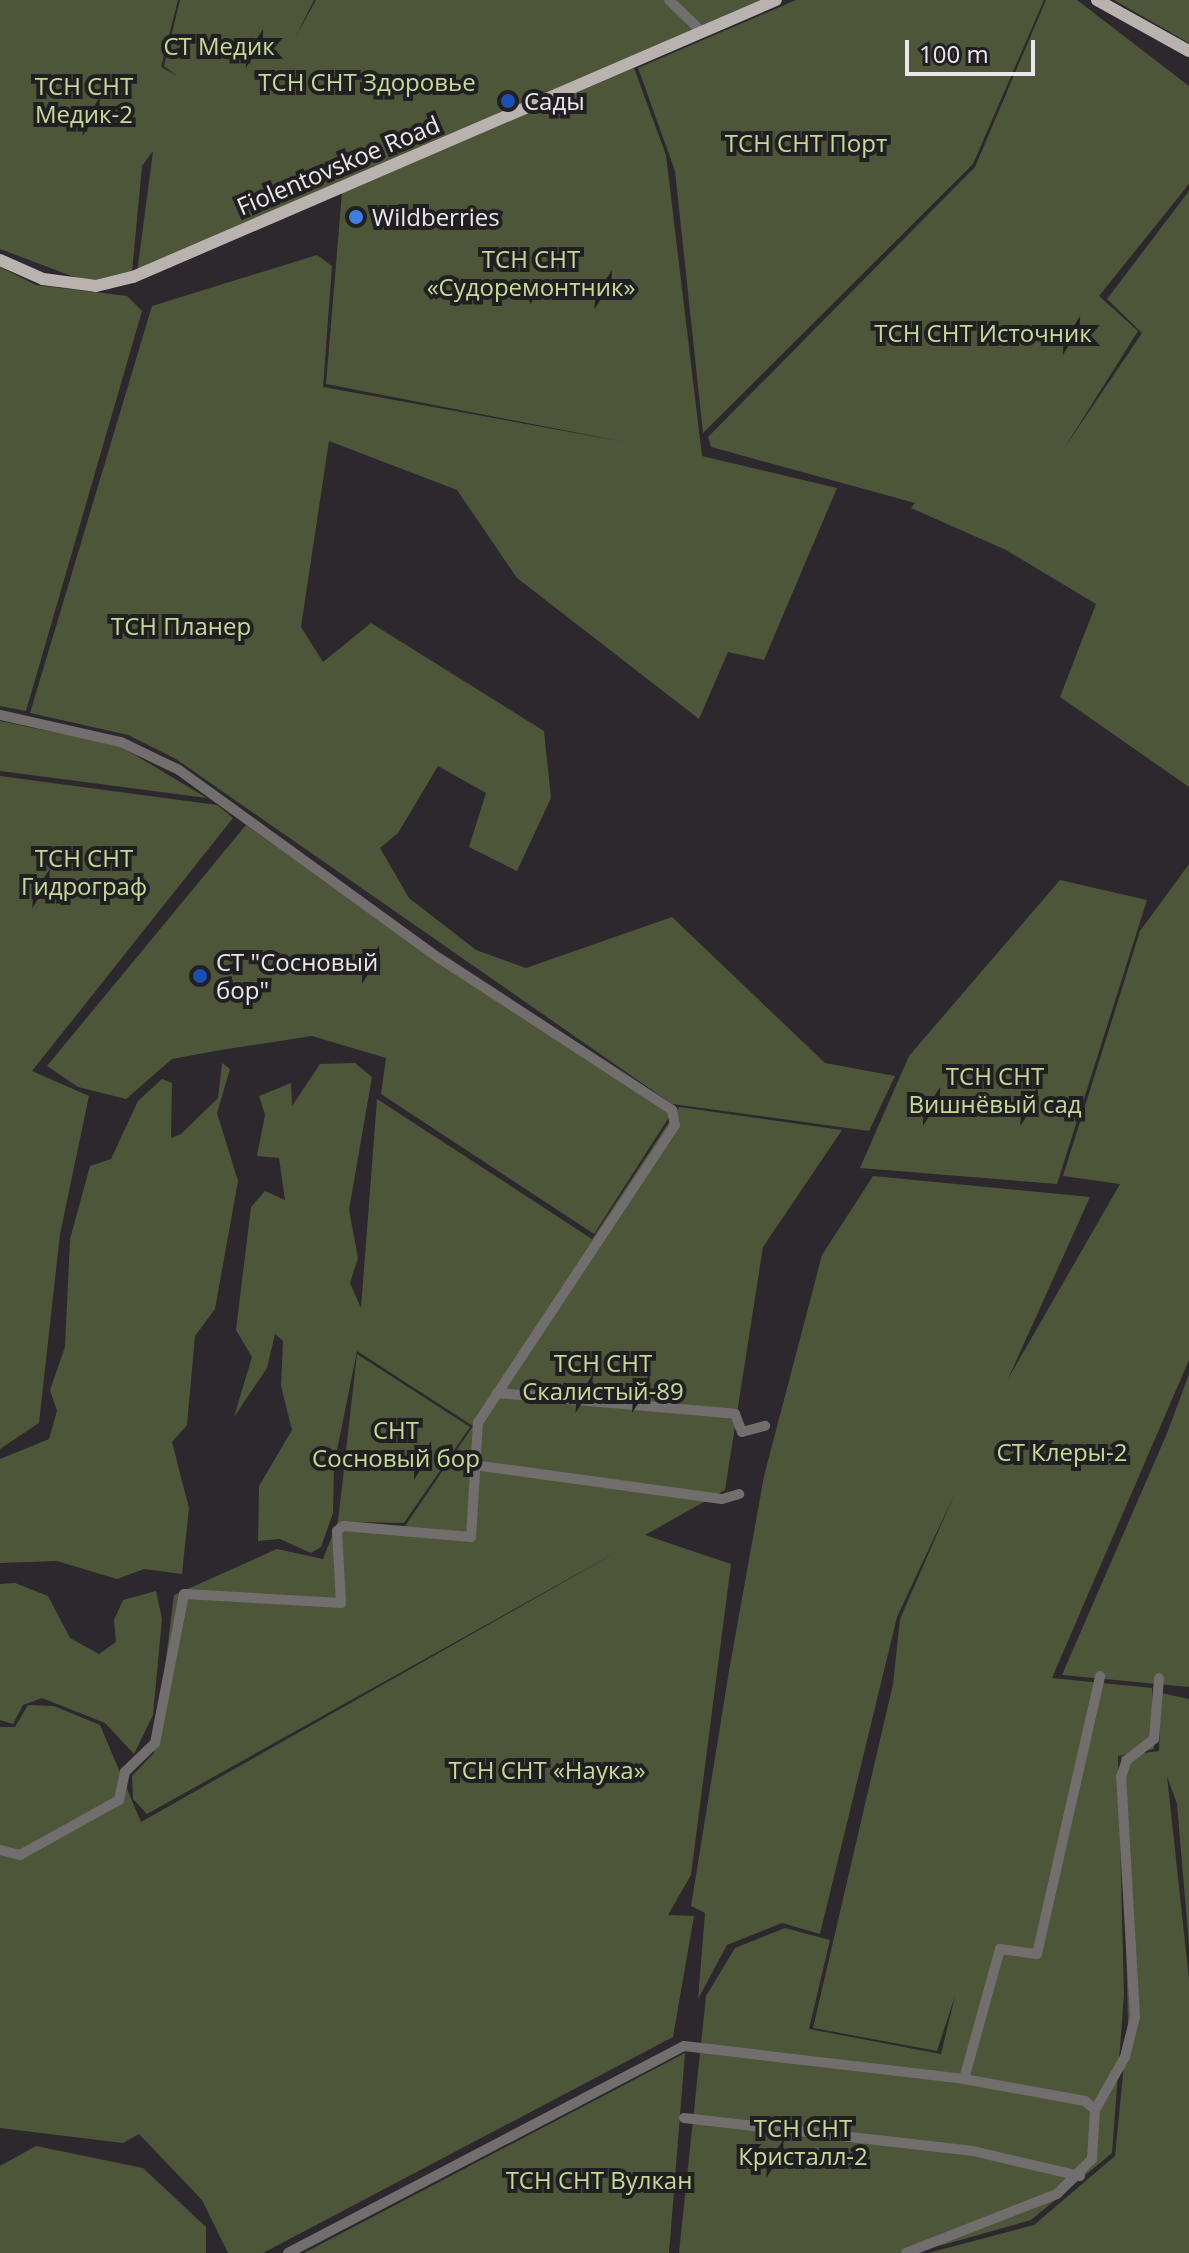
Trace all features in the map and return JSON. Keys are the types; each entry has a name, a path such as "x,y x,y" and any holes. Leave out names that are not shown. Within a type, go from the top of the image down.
{"main road":[{"path":"1097,0 1189,51"},
{"name":"Fiolentovskoe Road","path":"0,260 43,279 96,286 133,277 770,1"}],"street":[{"path":"669,0 702,32"},
{"path":"0,715 121,742 179,770 439,958 672,1110 675,1125 478,1423 471,1537 343,1526 337,1531 341,1603 184,1594 155,1743 125,1772 119,1800 20,1855 0,1850"},
{"path":"497,1393 735,1414 742,1432 765,1426"},
{"path":"474,1465 722,1499 739,1494"},
{"path":"964,2079 1000,1949 1037,1954 1100,1676"},
{"path":"906,2253 1011,2214 1080,2176 1097,2135 1095,2110 1125,2057 1135,2017 1121,1777 1127,1760 1154,1739 1159,1678"},
{"path":"288,2253 684,2046 964,2079 1085,2101 1095,2110"},
{"path":"684,2118 973,2151 1080,2176"}],"green space":[{"path":"0,0 178,0 161,67 177,76 164,66 180,0 314,0 295,38 316,0 665,0 697,29 137,273 153,151 142,166 132,272 90,283 0,249"},
{"path":"672,0 762,0 700,27"},
{"name":"ТСН СНТ Порт","path":"796,0 1044,0 973,164 703,433 675,171 638,68"},
{"name":"ТСН СНТ Источник","path":"1046,0 1077,0 1189,86 1189,184 1099,296 1138,331 1063,450 1142,333 1107,299 1189,191 1189,787 1060,697 1096,604 1006,550 911,508 915,503 711,447 708,437 975,167"},
{"path":"1114,0 1189,0 1189,43"},
{"name":"ТСН Планер","path":"634,68 666,155 702,456 837,488 764,660 728,652 699,719 517,578 457,490 329,441 301,627 323,662 371,623 544,731 551,798 517,871 469,847 486,793 438,766 398,833 380,848 409,898 476,950 526,968 672,917 825,1063 895,1076 869,1131 672,1104 176,759 128,735 30,713 152,306 317,255 332,266 323,387 625,442 326,384 342,192"},
{"path":"0,267 36,285 127,296 142,311 26,711 0,706"},
{"path":"0,721 120,746 207,798 0,771"},
{"name":"ТСН СНТ Гидрограф","path":"0,776 217,805 233,818 32,1071 89,1096 60,1234 39,1423 0,1449"},
{"path":"246,825 425,953 671,1114 594,1234 381,1094 386,1058 312,1036 221,1050 172,1059 126,1099 78,1087 47,1066"},
{"path":"1189,864 1189,1360 1052,1678 1152,1688 1154,1749 1118,1756 1124,1995 1112,2153 1031,2220 943,2245 903,2253 679,2253 706,1996 735,1948 785,1928 830,1940 809,2029 941,2054 955,1996 937,2051 813,2028 893,1684 900,1619 955,1493 897,1617 820,1934 782,1923 727,1945 698,1999 705,1913 691,1906 729,1671 764,1476 822,1255 873,1176 1090,1197 1008,1379 1120,1184 1063,1176 1140,931"},
{"name":"ТСН СНТ Вишнёвый сад","path":"1060,880 1147,900 1057,1184 860,1168 909,1056"},
{"path":"222,1063 230,1069 217,1113 238,1181 215,1309 195,1336 187,1425 172,1442 189,1508 182,1574 144,1569 117,1579 57,1561 0,1563 0,1459 49,1439 57,1411 50,1390 65,1347 70,1239 90,1166 111,1159 138,1101 162,1079 172,1083 171,1138 181,1134 218,1098"},
{"path":"355,1063 372,1077 349,1210 358,1258 350,1283 361,1308 377,1099 592,1239 679,1107 842,1130 763,1247 725,1490 645,1535 731,1564 691,1875 668,1915 694,1916 673,2037 263,2253 228,2253 202,2200 139,2134 123,2143 0,2128 0,1727 15,1727 28,1705 54,1706 100,1725 141,1822 622,1549 147,1814 133,1799 132,1776 154,1753 174,1595 277,1549 323,1559 338,1521 357,1354 470,1427 404,1523 357,1522 405,1526 473,1426 357,1351 334,1465 333,1513 321,1547 311,1553 280,1539 258,1541 259,1486 292,1430 281,1386 283,1341 275,1334 267,1368 234,1417 252,1357 236,1330 251,1207 265,1191 285,1200 279,1158 257,1156 265,1115 259,1096 291,1083 292,1106 320,1064"},
{"path":"1189,1374 1189,1687 1062,1675 1168,1431"},
{"path":"15,1583 48,1596 70,1638 99,1654 116,1642 114,1620 123,1600 156,1591 162,1619 153,1715 134,1754 105,1723 42,1698 23,1705 13,1724 0,1720 0,1584"},
{"path":"1161,1693 1189,1699 1189,1946 1177,1804 1167,1776 1189,1979 1189,2253 928,2253 1034,2225 1115,2156 1128,2023 1121,1756 1159,1751"},
{"name":"ТСН СНТ Вулкан","path":"685,2053 669,2253 304,2253"},
{"path":"36,2146 143,2168 206,2227 206,2253 0,2253 0,2166"}],"place":[{"name":"Сады","path":"508,101"},
{"name":"Wildberries","path":"356,217"},
{"name":"СТ \"Сосновый бор\"","path":"200,976"}],"park label":[{"name":"СТ Медик","path":"219,46"},
{"name":"ТСН СНТ Здоровье","path":"367,82"},
{"name":"ТСН СНТ Медик-2","path":"84,100"},
{"name":"ТСН СНТ «Судоремонтник»","path":"531,273"},
{"name":"ТСН СНТ Скалистый-89","path":"603,1377"},
{"name":"СНТ Сосновый бор","path":"396,1444"},
{"name":"СТ Клеры-2","path":"1062,1452"},
{"name":"ТСН СНТ «Наука»","path":"547,1770"},
{"name":"ТСН СНТ Кристалл-2","path":"803,2142"}]}
